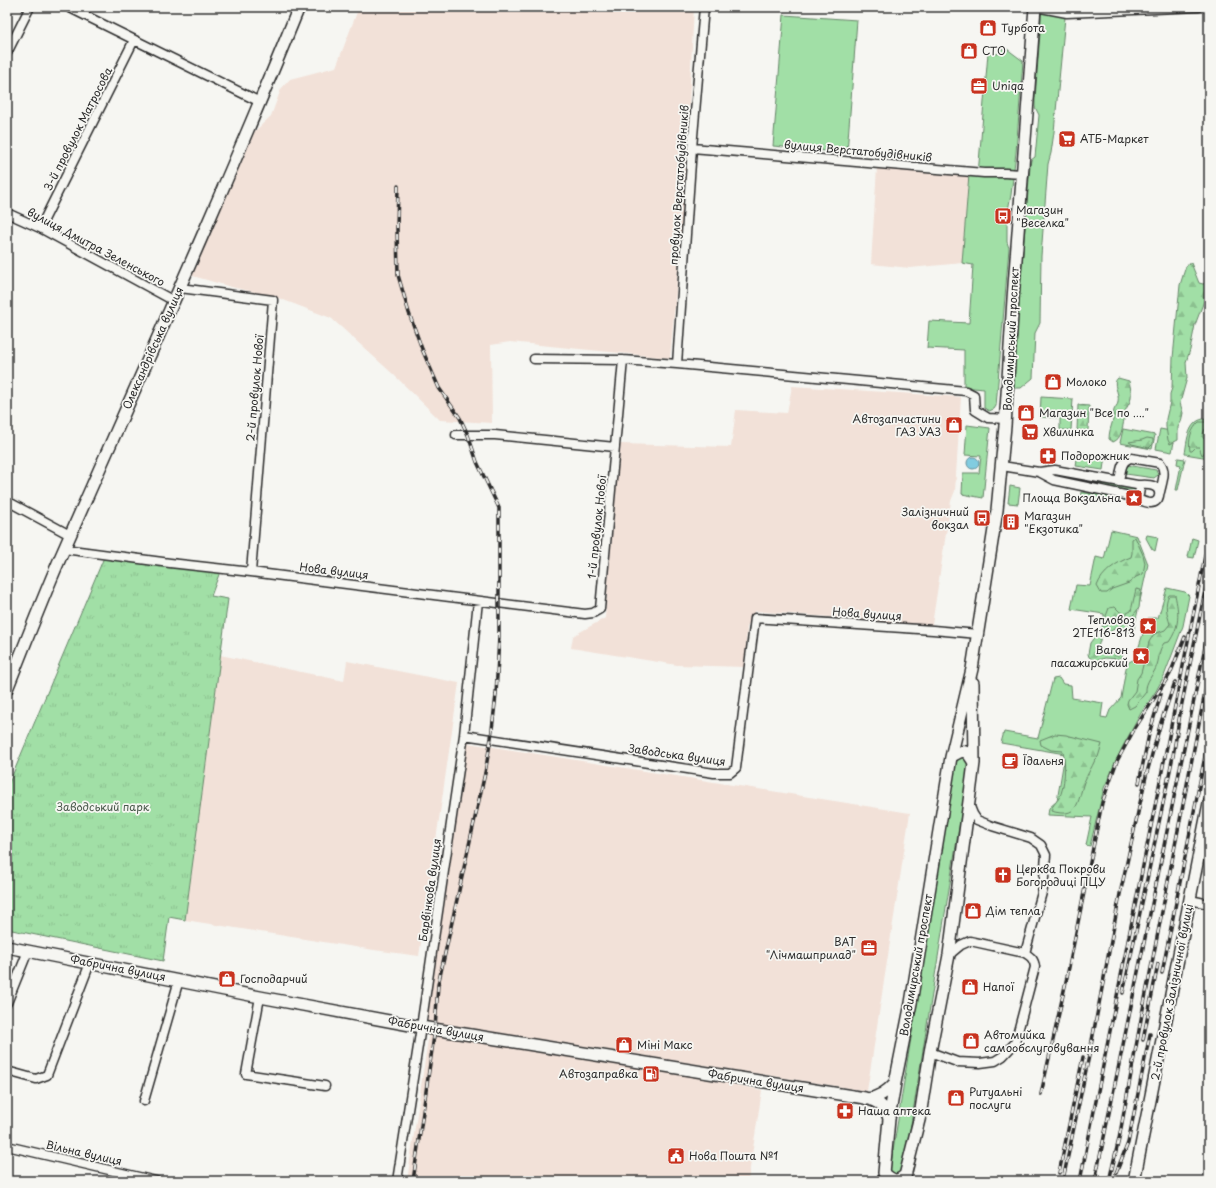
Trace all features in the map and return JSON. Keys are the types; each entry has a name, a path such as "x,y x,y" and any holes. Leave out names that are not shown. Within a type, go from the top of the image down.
{"main road":[{"name":"Олександрівська вулиця","path":"7,689 64,549 180,288 299,7"},
{"name":"Володимирський проспект","path":"972,669 974,763 949,955 930,1052 920,1116 905,1177 898,1180 893,1180 884,1177 889,1119 911,1003 951,757 972,669 997,510 1006,419 1022,174 1036,7"},
{"path":"951,757 958,752 966,752 970,755 974,763"},
{"name":"2-й провулок Залізничної вулиці","path":"1134,1181 1209,803"},
{"name":"Фабрична вулиця","path":"7,947 421,1027 867,1099 881,1099"},
{"path":"889,1119 888,1113 884,1108 881,1099 895,1083"}],"street":[{"path":"7,53 30,7"},
{"path":"68,7 260,102"},
{"name":"провулок Верстатобудівників","path":"677,364 692,148 704,7"},
{"path":"1036,7 1067,14 1199,7"},
{"name":"3-й провулок Матросова","path":"40,228 134,40"},
{"name":"вулиця Верстатобудівників","path":"692,148 984,173 1022,174"},
{"name":"вулиця Дмитра Зеленського","path":"7,213 40,228 174,301"},
{"name":"2-й провулок Нової","path":"180,288 273,300 251,572"},
{"path":"534,360 623,360 966,391 974,395 974,410 988,418 1006,419"},
{"name":"1-й провулок Нової","path":"600,609 623,360"},
{"path":"456,435 495,435 615,447"},
{"path":"1039,472 1054,480 1134,497 1150,503 1158,500 1164,471 1163,466 1160,463 1130,458 1126,459 1123,462 1119,482"},
{"path":"1002,466 1039,472 1055,470 1137,485 1155,486 1160,492"},
{"path":"1134,497 1139,495 1141,492 1137,485"},
{"path":"7,501 70,535"},
{"name":"Нова вулиця","path":"64,549 170,564 251,572 585,614 593,613 600,609"},
{"name":"Барвінкова вулиця","path":"397,1181 464,735 478,601"},
{"name":"Нова вулиця","path":"755,618 978,634"},
{"name":"Заводська вулиця","path":"464,735 714,773 730,773 736,768 755,618"},
{"path":"969,804 977,820 1031,838 1041,845 1046,855 1043,889 1025,953"},
{"path":"1190,900 1209,904"},
{"path":"930,1052 957,1062 980,1063 995,1061 1004,1056 1015,1043 1035,967 1034,961 1025,953 970,941 961,945 949,955"},
{"path":"7,1003 28,951"},
{"path":"7,1071 36,1079 47,1075 90,963"},
{"path":"144,1101 179,980"},
{"path":"260,997 246,1074 325,1086"},
{"name":"Вільна вулиця","path":"7,1146 152,1180"}],"shaded area":[{"path":"359,7 694,7 684,203 670,358 510,342 491,345 492,423 440,420 394,375 331,318 273,296 231,287 186,274 253,133 271,116 281,89 290,79 336,67"},
{"path":"877,167 969,174 962,263 910,268 871,264"},
{"path":"792,386 961,397 955,491 951,501 932,625 755,611 747,627 745,667 677,665 571,648 573,636 605,618 620,444 731,447 736,410 787,413"},
{"path":"220,655 344,681 347,661 459,683 419,956 185,920"},
{"path":"468,743 910,813 867,1091 425,1021"},
{"path":"430,1026 762,1090 748,1181 407,1181"}],"green space":[{"path":"1042,7 1066,7 1054,132 1048,164 1041,256 1040,323 1035,333 1033,378 1021,388 1015,388 1012,386 1030,167 1031,160 1035,157 1039,115 1035,107 1035,99"},
{"path":"784,15 857,20 847,153 773,146"},
{"path":"1000,49 1007,49 1023,61 1016,152 1007,215 1007,242 1009,248 996,406 994,409 989,411 984,408 984,389 964,387 964,350 927,348 929,321 969,323 973,265 962,263 969,174 978,175 988,53 998,54"},
{"path":"1191,263 1199,283 1207,283 1207,293 1195,325 1186,362 1187,378 1180,403 1183,413 1178,427 1178,440 1170,444 1168,440 1166,419 1172,388 1173,358 1180,285 1186,266"},
{"path":"1118,378 1129,381 1131,395 1130,402 1126,409 1121,433 1117,440 1113,442 1109,439 1109,436 1114,410 1118,403 1115,383"},
{"path":"1041,397 1073,399 1071,430 1060,430 1060,418 1040,417"},
{"path":"1078,405 1089,406 1088,431 1077,430"},
{"path":"1203,419 1209,420 1209,458 1185,454 1191,428 1198,421"},
{"path":"1199,422 1209,422 1209,429 1205,429 1203,434 1203,438 1207,440 1208,446 1205,453 1202,455 1199,447 1196,447 1190,451 1189,447 1192,431"},
{"path":"967,425 990,428 983,498 962,494 963,473 979,473 981,456 965,455"},
{"path":"1123,429 1155,435 1152,449 1120,443"},
{"path":"1160,429 1176,432 1172,452 1156,449"},
{"path":"1147,438 1153,439 1153,444 1149,448 1129,442 1142,440"},
{"path":"1078,452 1105,456 1103,470 1076,466"},
{"path":"1178,458 1185,459 1178,490 1176,490 1181,465 1177,464"},
{"path":"1127,465 1156,470 1158,475 1154,478 1126,474"},
{"path":"1055,473 1131,488 1135,492 1133,493 1054,477"},
{"path":"1010,486 1020,488 1018,504 1008,503"},
{"path":"1081,492 1115,498 1114,503 1104,501 1103,503 1080,499"},
{"path":"1111,530 1137,536 1148,564 1133,633 1104,627 1104,614 1071,609 1076,585 1090,586 1096,557 1104,559"},
{"path":"1147,535 1158,537 1155,551 1152,549 1146,538"},
{"path":"1135,537 1145,563 1143,574 1136,577 1129,583 1112,589 1107,593 1101,593 1097,586 1102,576 1120,562 1131,557 1132,539"},
{"path":"1192,538 1198,540 1194,558 1188,557"},
{"name":"Заводський парк","path":"105,555 221,569 211,596 228,599 185,920 169,917 163,961 7,929 7,788"},
{"path":"1167,588 1185,592 1189,596 1183,626 1164,676 1141,713 1122,748 1104,788 1090,846 1086,845 1092,817 1048,815 1049,808 1057,801 1065,754 1001,743 1004,732 1038,738 1053,679 1059,678 1063,684 1071,685 1072,698 1103,703 1101,717 1107,718 1110,710 1121,698 1126,668 1129,662 1135,659 1148,618 1158,618"},
{"path":"1136,589 1141,590 1139,608 1129,620 1101,637 1098,647 1101,652 1120,653 1123,654 1122,657 1118,659 1105,658 1095,661 1089,657 1088,654 1090,643 1102,627 1109,608 1115,607 1120,612 1125,614 1131,611"},
{"path":"1169,595 1175,595 1178,614 1177,625 1169,642 1164,643 1161,649 1156,669 1148,681 1146,692 1135,706 1129,709 1127,704 1128,700 1135,691 1137,679 1141,673 1149,642 1154,634 1165,630 1170,624 1166,605"},
{"path":"1055,734 1066,735 1102,744 1098,757 1084,782 1078,803 1072,811 1067,813 1051,811 1063,788 1065,768 1063,751 1051,750 1041,745 1040,740"},
{"path":"960,757 965,757 969,765 903,1174 899,1177 891,1173 890,1170 955,761"}],"water":[{"path":"971,457 975,457 979,463 975,469 971,469 967,465 967,461"}],"railway":[{"path":"398,186 398,275 409,313 422,349 439,388 460,418 468,435 477,462 499,508 499,636 496,695 491,738 485,773 438,985 435,1029 413,1181"},
{"path":"1080,1181 1209,536"},
{"path":"1123,993 1173,756 1181,708 1209,571"},
{"path":"1095,1181 1209,627"},
{"path":"1041,1094 1067,977 1102,803 1117,761 1135,728 1170,674 1185,637"},
{"path":"1109,1181 1119,1139 1209,672"},
{"path":"1064,1175 1090,1051 1120,894 1146,776 1161,722 1175,682"},
{"path":"1139,783 1149,734 1161,694"},
{"path":"1162,973 1209,736"},
{"path":"1143,1040 1158,964"},
{"path":"1116,1173 1128,1143 1150,1034"},
{"path":"1059,1173 1083,1057"}],"place":[{"name":"Турбота","path":"988,28"},
{"name":"СТО","path":"969,51"},
{"name":"Uniqa","path":"979,86"},
{"name":"АТБ-Маркет","path":"1067,139"},
{"name":"Магазин \"Веселка\"","path":"1003,216"},
{"name":"Молоко","path":"1053,382"},
{"name":"Магазин \"Все по ....\"","path":"1026,413"},
{"name":"Автозапчастини ГАЗ УАЗ","path":"954,425"},
{"name":"Хвилинка","path":"1030,432"},
{"name":"Подорожник","path":"1048,456"},
{"name":"Площа Вокзальна","path":"1134,498"},
{"name":"Залізничний вокзал","path":"982,518"},
{"name":"Магазин \"Екзотика\"","path":"1011,522"},
{"name":"Тепловоз 2ТЕ116-813","path":"1148,626"},
{"name":"Вагон пасажирський","path":"1141,656"},
{"name":"Їдальня","path":"1010,761"},
{"name":"Церква Покрови Богородиці ПЦУ","path":"1003,875"},
{"name":"Дім тепла","path":"973,911"},
{"name":"ВАТ \"Лічмашприлад\"","path":"869,948"},
{"name":"Господарчий","path":"227,979"},
{"name":"Напої","path":"970,987"},
{"name":"Автомийка самообслуговування","path":"971,1041"},
{"name":"Міні Макс","path":"624,1045"},
{"name":"Автозаправка","path":"651,1074"},
{"name":"Ритуальні послуги","path":"956,1098"},
{"name":"Наша аптека","path":"845,1111"},
{"name":"Нова Пошта №1","path":"676,1156"}]}
